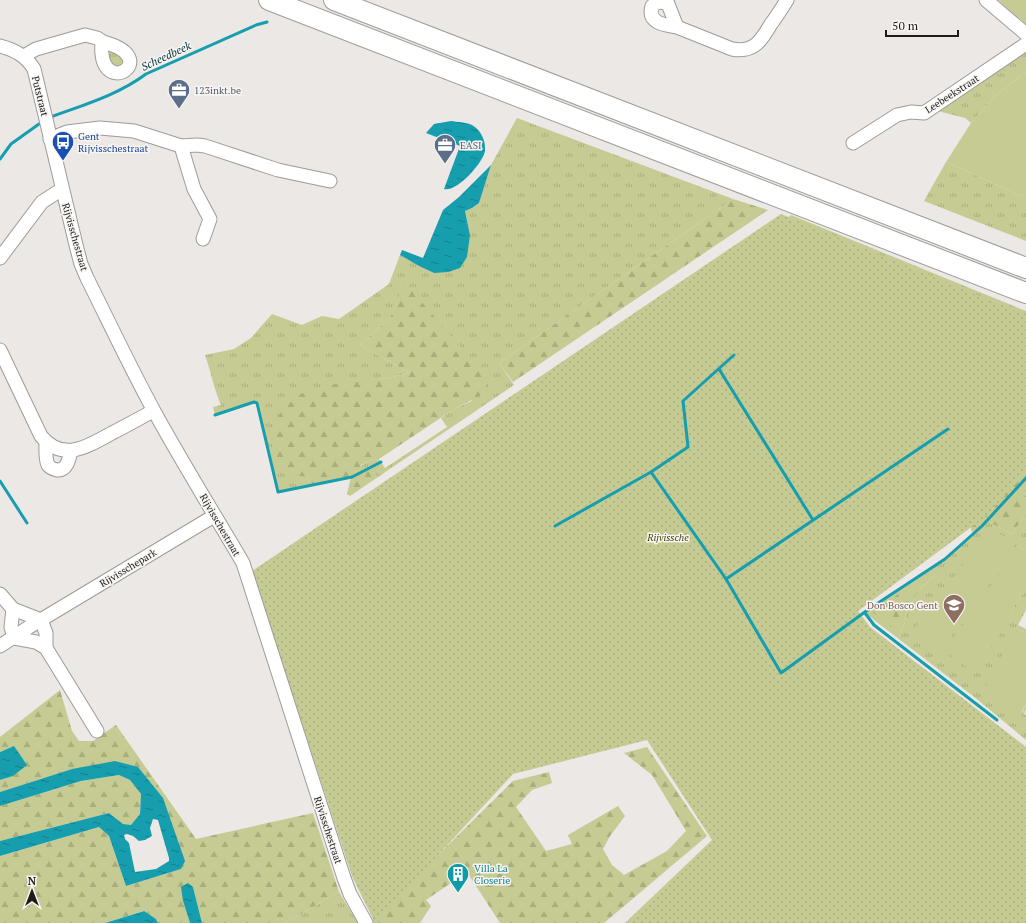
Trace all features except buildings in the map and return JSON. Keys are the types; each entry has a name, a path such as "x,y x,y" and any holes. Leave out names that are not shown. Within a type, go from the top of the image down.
{"highway":[{"path":"269,0 1026,293"},
{"path":"334,0 1026,268"}],"street":[{"path":"677,27 732,49 739,51 747,50 762,40 787,0"},
{"path":"986,0 1026,34"},
{"path":"0,46 9,48 24,56 36,49 85,35 97,38 103,42"},
{"name":"Leebeekstraat","path":"853,143 897,115 911,112 924,113 1026,44"},
{"name":"Putstraat","path":"24,56 34,69 50,139"},
{"path":"50,139 67,132 100,128 134,131 181,146 205,146 278,170 330,181"},
{"name":"Rijvisschestraat","path":"50,139 81,264 153,411 214,516 233,544 242,563 344,878 350,894 366,923"},
{"path":"181,146 194,189 210,220 203,239"},
{"path":"0,258 42,202 62,189"},
{"path":"0,350 41,436 46,442 55,447 71,451 85,448 153,411"},
{"path":"46,442 48,465 54,469 58,470 64,467 69,460 71,451"},
{"name":"Rijvisschepark","path":"0,646 214,516"},
{"path":"0,594 13,608 41,620 46,633 46,648"},
{"path":"13,608 11,627 14,638 36,642 46,648 96,731"}],"green space":[{"path":"998,0 1026,0 1026,24"},
{"path":"104,48 123,55 125,66 112,70"},
{"path":"1026,50 1026,72 996,95 971,123 965,118 934,110"},
{"path":"1026,72 1026,198 946,162 971,123 996,95"},
{"path":"517,118 733,199 499,363 514,385 378,477 360,467 368,461 379,459 385,468 447,427 441,418 454,409 472,401 405,284 390,318 360,345 410,373 377,380 296,476 305,476 312,485 278,492 257,403 254,402 215,415 213,407 221,405 205,355 234,349 251,338 272,314 302,325 322,316 339,319 389,284 400,255 434,273 470,235 465,211 479,203 491,165"},
{"path":"946,162 1026,198 1026,241 924,201"},
{"path":"733,199 768,210 513,382 499,363"},
{"name":"Rijvissche","path":"781,214 1026,315 1026,473 985,517 858,611 870,627 1026,747 1026,923 625,923 712,840 647,740 513,774 375,923 352,876 252,571"},
{"path":"791,215 1026,311 1026,329 785,221"},
{"path":"405,283 484,374 488,392 454,409 379,459 368,461 360,466 378,477 350,496 347,494 351,477 312,485 305,476 282,473 273,446 272,425 284,408 302,393 335,384 377,380 410,373 360,345 390,318"},
{"path":"1026,450 1026,514 1012,534 987,521 973,534 955,490"},
{"name":"Don Bosco Gent","path":"1026,514 1026,551 1018,546 1011,611 1026,588 1026,610 1018,625 1026,629 1026,633 1016,628 1022,713 1026,704 1024,714 1026,715 1026,740 973,696 865,613 945,559 987,521 1012,534","holes":["935,575 919,590 906,612 905,622 901,632 873,612"]},
{"path":"989,527 1016,544 984,592 958,572"},
{"path":"1018,546 1026,551 1026,588 1011,611 986,593"},
{"path":"935,569 935,575 919,590 906,612 905,622 901,632 872,612"},
{"path":"956,574 982,594 942,649 914,629"},
{"path":"985,595 1013,616 973,672 944,650"},
{"path":"1016,628 1026,633 1026,704 1021,713 983,692"},
{"path":"60,690 72,731 79,741 93,741 116,725 196,839 313,813 339,892 285,923 202,923 193,887 183,901 190,923 158,923 156,919 143,911 105,923 0,923 0,856 99,827 109,836 126,886 181,869 138,767 72,769 0,792 0,780 13,776 4,750 0,752 0,737"},
{"path":"647,747 707,836 604,923 500,923 467,872 426,900 431,906 420,923 374,923 372,920 513,781 549,772 552,783 532,790 516,807 546,851 572,844 568,835 618,806 625,816 610,836 603,849 612,865 624,875 667,851 686,831 652,775 624,753"},
{"path":"119,775 130,780 141,794 140,814 131,826 123,824 109,813 0,841 0,806 81,781"},
{"path":"339,892 358,923 285,923"}],"water":[{"path":"451,121 467,123 475,127 485,143 485,151 479,163 462,182 449,189 444,189 460,146 426,133 434,124"},
{"path":"491,165 479,203 465,211 470,235 467,257 460,268 448,272 434,273 400,255 402,250 423,258 443,210 459,197"},
{"path":"14,746 27,765 13,776 0,780 0,752"},
{"path":"115,761 138,767 163,798 185,861 181,869 126,886 109,836 99,827 0,856 0,841 109,813 123,824 131,825 140,814 141,794 130,780 119,775 81,781 0,806 0,792 72,769","holes":["153,819 158,820 169,861 156,869 135,872 129,843 125,839 124,835 127,834 133,836 139,841 145,840 152,836 150,828"]},
{"path":"188,883 193,887 202,923 190,923 183,901 181,887"},
{"path":"144,911 156,919 158,923 105,923"}],"waterway":[{"name":"Scheedbeek","path":"51,117 112,94 146,74 256,25 267,22"},
{"name":"Scheedbeek","path":"0,159 11,144 39,124"},
{"path":"734,355 683,401 688,447 651,472 726,579 781,673 869,609 945,559 982,526 1026,478"},
{"path":"719,369 813,520"},
{"path":"215,415 254,402 257,403 278,492 352,477 381,462"},
{"path":"726,579 948,429"},
{"path":"555,526 651,472"},
{"path":"0,481 27,523"},
{"path":"865,613 874,625 997,720"}],"place":[{"name":"123inkt.be","path":"179,110"},
{"name":"Gent Rijvisschestraat","path":"63,162"},
{"name":"EASI","path":"445,164"},
{"name":"Don Bosco Gent","path":"954,624"},
{"name":"Villa La Closerie","path":"458,894"}]}
